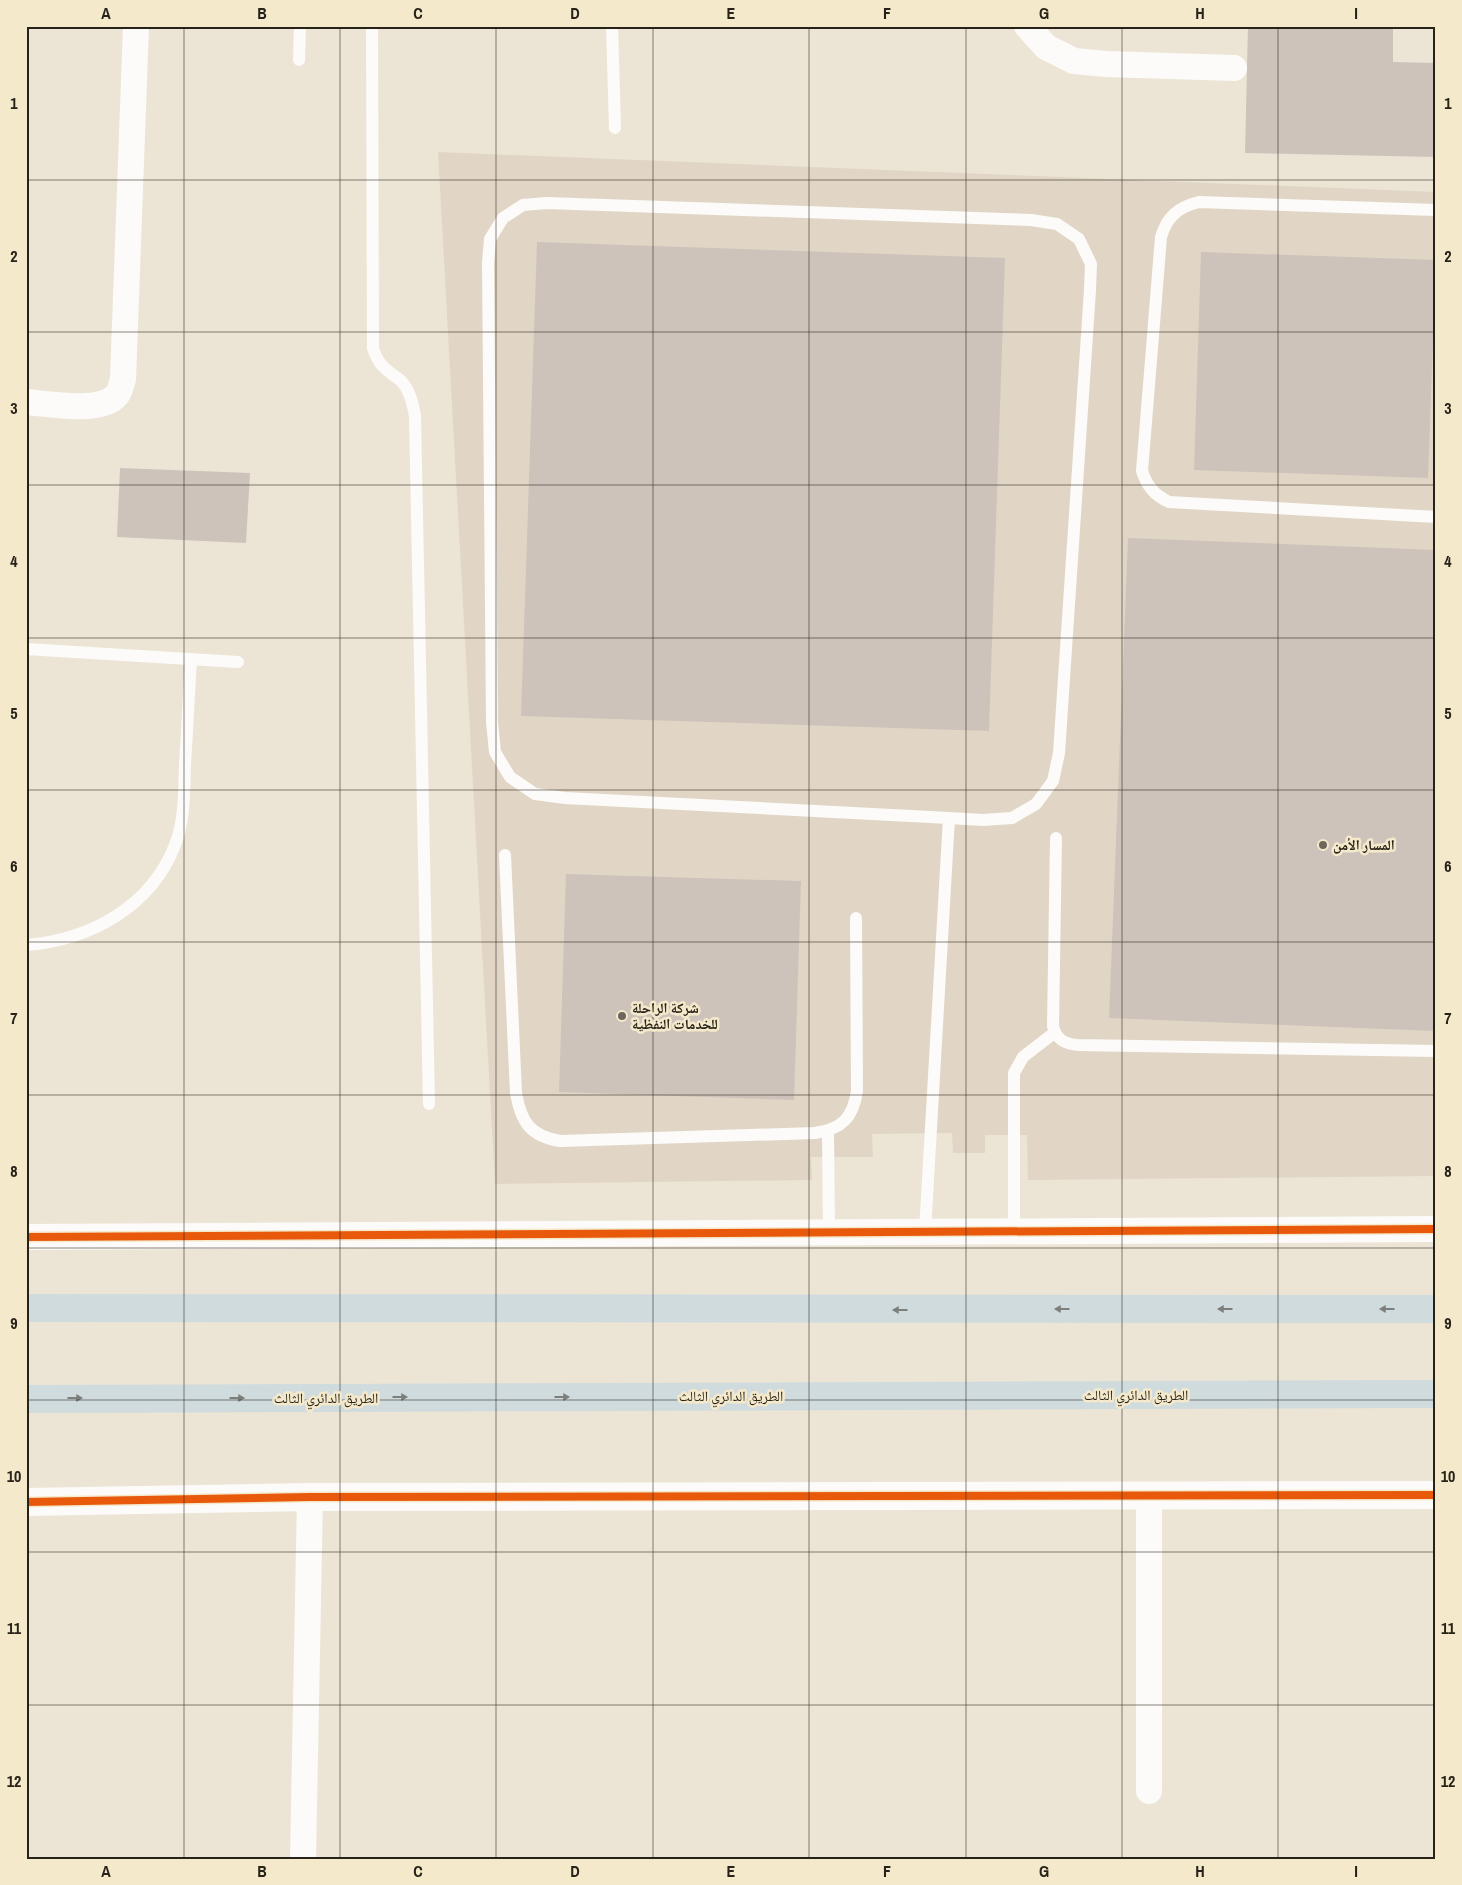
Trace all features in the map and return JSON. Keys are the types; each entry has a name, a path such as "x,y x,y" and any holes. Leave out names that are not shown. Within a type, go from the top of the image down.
{"highway":[{"path":"26,1308 1436,1309"},
{"name":"الطريق الدائري الثالث","path":"26,1399 1436,1394"}],"street":[{"path":"26,402 88,406 106,403 117,396 123,379 136,26"},
{"path":"1027,26 1046,47 1074,61 1106,64 1234,68"},
{"path":"26,1237 1436,1229"},
{"path":"1149,1495 1149,1791"},
{"path":"26,1502 310,1497 1436,1495"},
{"path":"303,1859 310,1497"}],"lane":[{"path":"299,60 300,26"},
{"path":"372,26 373,348 376,359 382,368 400,381 408,391 415,416 429,1104"},
{"path":"612,26 615,128"},
{"path":"1436,210 1199,202 1188,205 1170,217 1164,227 1161,238 1142,470 1146,482 1152,491 1169,502 1436,517"},
{"path":"547,203 1011,219 1057,224 1079,239 1091,264 1090,290 1059,753 1053,781 1036,804 1012,818 983,820 949,818 565,798 535,794 510,778 495,752 492,722 488,263 490,239 503,218 523,205 547,203"},
{"path":"26,649 238,662"},
{"path":"26,945 46,944 72,937 96,927 126,909 140,898 158,879 176,844 183,811 190,659"},
{"path":"925,1231 949,818"},
{"path":"1056,838 1052,1026 1060,1040 1069,1044 1436,1051"},
{"path":"505,855 516,1093 524,1121 533,1132 546,1139 560,1141 815,1133 828,1131 840,1125 849,1117 855,1104 857,1091 856,918"},
{"path":"1014,1231 1014,1073 1022,1057 1054,1032"},
{"path":"828,1131 829,1232"}],"shaded area":[{"path":"438,152 1436,192 1436,1176 1028,1180 1027,1135 985,1135 985,1153 953,1153 952,1133 872,1134 873,1157 811,1157 812,1180 495,1184"}],"building":[{"path":"1248,26 1393,26 1393,62 1436,63 1436,157 1245,153"},
{"path":"537,242 1005,258 989,731 521,716"},
{"path":"1201,252 1436,260 1428,478 1194,470"},
{"path":"120,468 250,473 246,543 117,537"},
{"path":"1128,538 1436,550 1436,1031 1109,1018"},
{"path":"566,874 801,881 794,1100 559,1092"}],"cycle path":[{"path":"26,1237 1436,1229"},
{"path":"26,1502 310,1497 1436,1495"}],"place":[{"name":"المسار الأمن","path":"1323,845"},
{"name":"شركة الراحلة للخدمات النفظية","path":"622,1016"}]}
